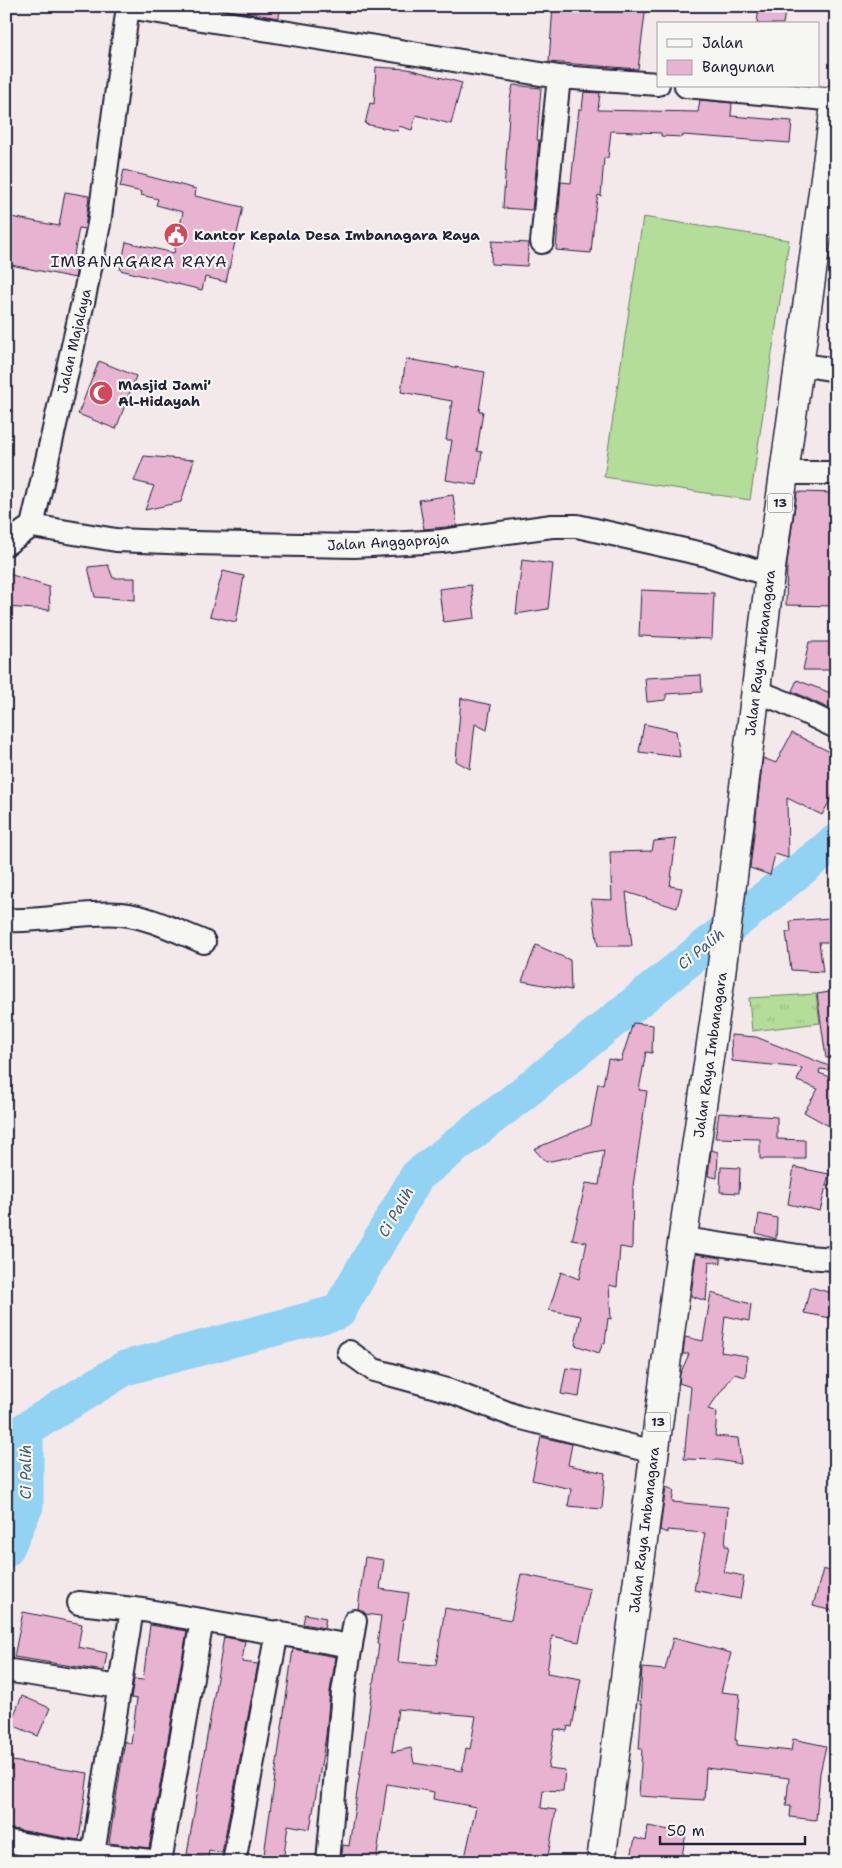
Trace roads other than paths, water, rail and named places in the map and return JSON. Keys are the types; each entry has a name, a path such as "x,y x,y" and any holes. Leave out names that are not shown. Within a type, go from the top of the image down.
{"highway":[{"name":"Jalan Raya Imbanagara","path":"601,1862 654,1452 730,908 770,575 836,99"}],"street":[{"path":"128,7 559,76 657,84"},
{"name":"Jalan Majalaya","path":"32,526 99,224 128,7"},
{"path":"542,242 559,76"},
{"path":"709,88 836,99"},
{"path":"799,364 836,370"},
{"path":"784,473 836,473"},
{"path":"6,544 32,526"},
{"name":"Jalan Anggapraja","path":"32,526 116,540 354,546 442,541 552,526 577,526 707,556 770,575"},
{"path":"756,692 784,702 836,727"},
{"path":"6,920 42,920 104,913 123,914 143,918 204,942"},
{"path":"684,1239 805,1257 836,1259"},
{"path":"349,1352 374,1370 447,1390 518,1417 654,1452"},
{"path":"79,1603 202,1620 350,1646"},
{"path":"93,1854 132,1609"},
{"path":"6,1841 69,1857 93,1854 160,1862 202,1620"},
{"path":"328,1862 343,1692 355,1621"},
{"path":"234,1862 277,1632"},
{"path":"10,1671 120,1687"}],"waterway":[{"name":"Ci Palih","path":"6,1550 26,1506 26,1429 125,1368 338,1312 417,1176 530,1088 836,841"}],"place":[{"name":"Kantor Kepala Desa Imbanagara Raya","path":"176,235"},
{"name":"Masjid Jami' Al-Hidayah","path":"101,393"}],"district":[{"name":"IMBANAGARA RAYA","path":"139,261"}]}
